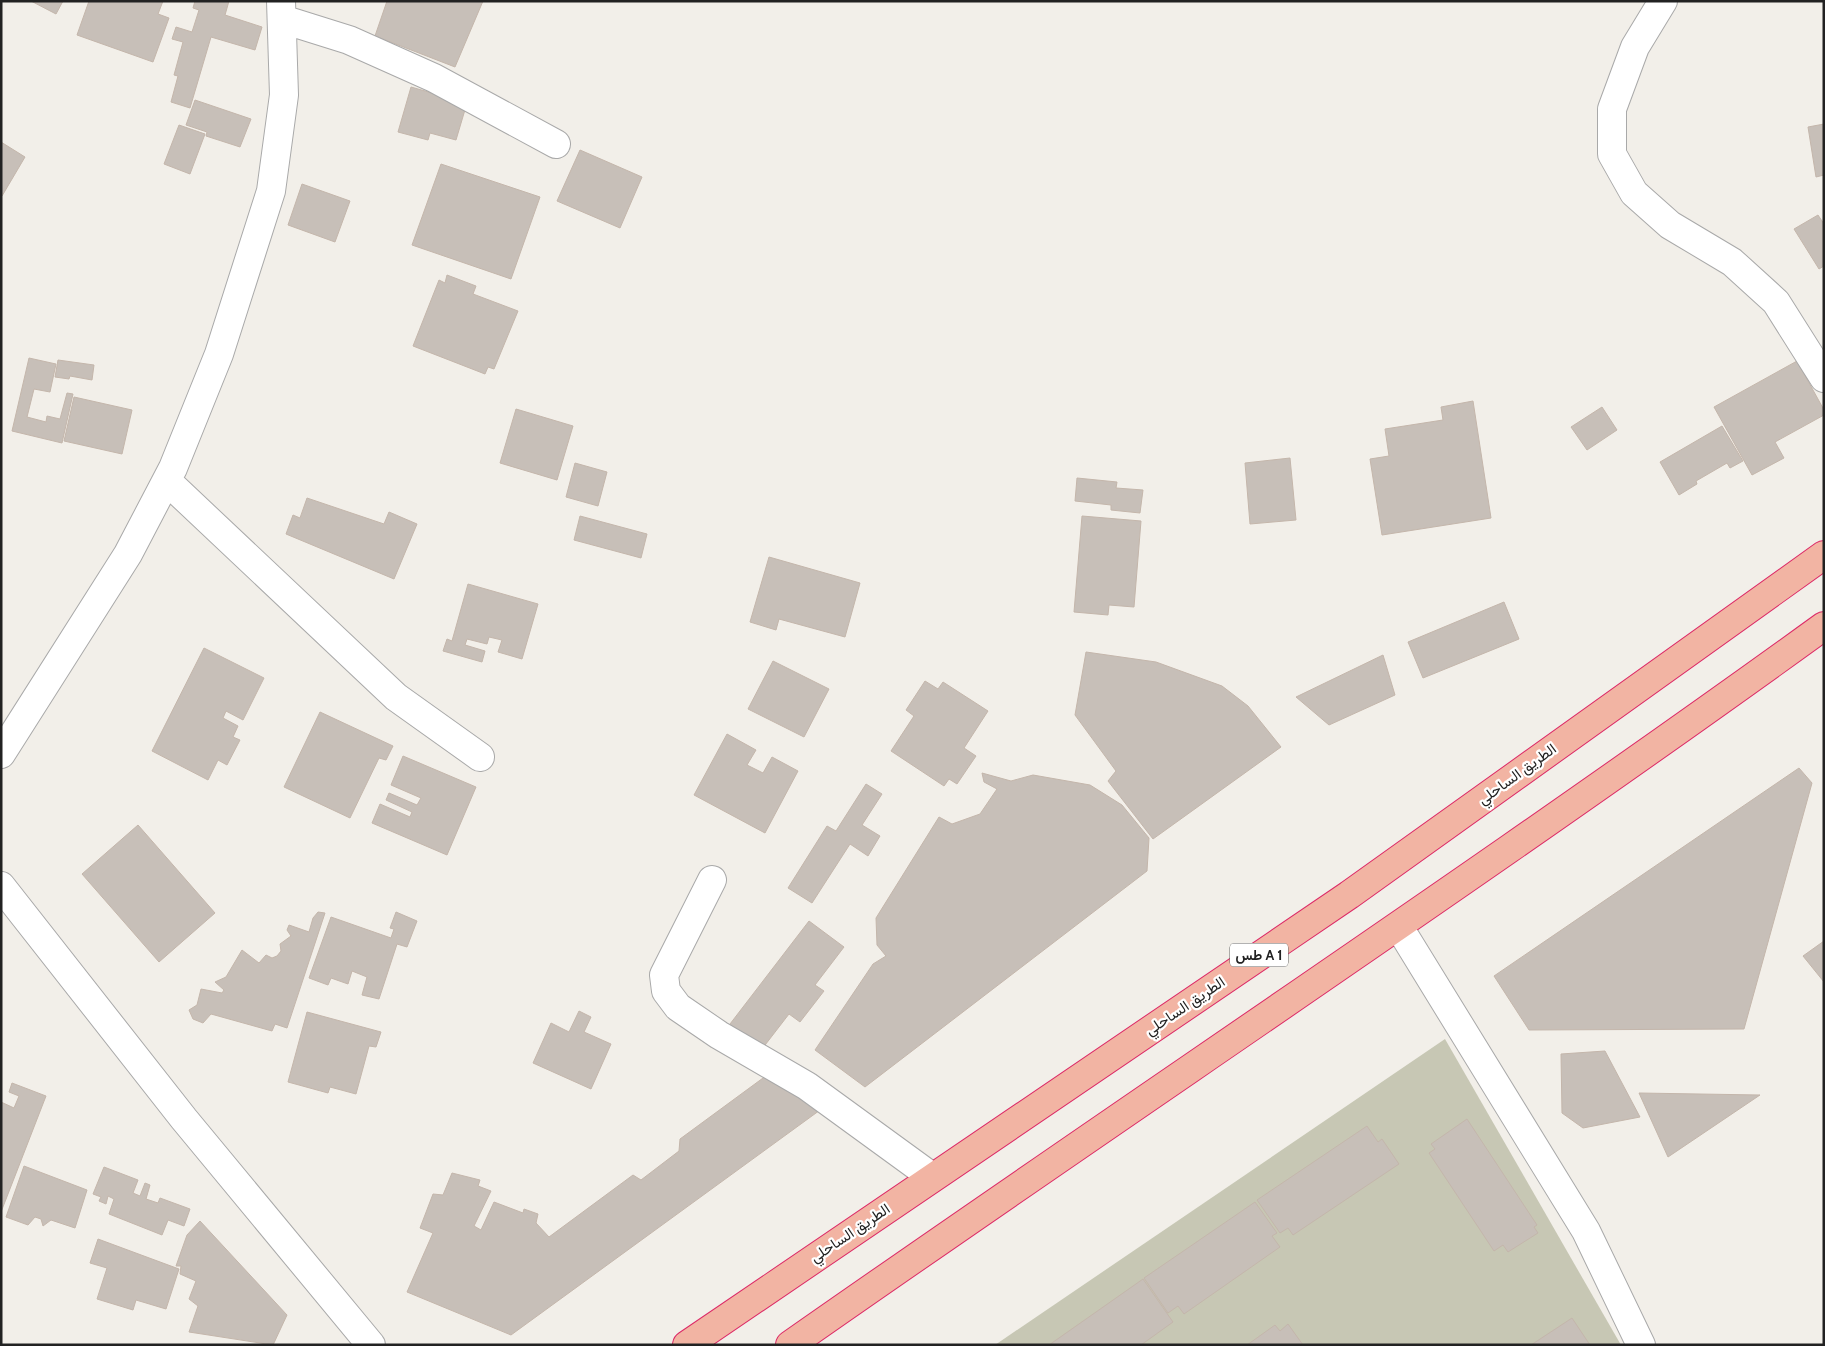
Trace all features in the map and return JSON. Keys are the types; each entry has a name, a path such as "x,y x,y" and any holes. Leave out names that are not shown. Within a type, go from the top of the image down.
{"highway":[{"name":"الطريق الساحلي","path":"687,1345 1349,895 1824,555"},
{"path":"790,1345 996,1201 1399,927 1824,626"}],"street":[{"path":"1663,1 1635,47 1612,109 1612,154 1634,192 1670,225 1732,262 1776,302 1824,378"},
{"path":"1,754 128,554 167,480 219,354 271,191 284,95 281,10 434,78 556,144"},
{"path":"167,480 396,697 480,757"},
{"path":"712,880 664,974 666,992 678,1007 719,1034 807,1086 932,1177"},
{"path":"1,886 184,1120 372,1344"},
{"path":"1399,927 1586,1231 1641,1345"}],"shaded area":[{"path":"1445,1039 1621,1345 995,1345"}],"building":[{"path":"31,1 63,1 56,14"},
{"path":"89,1 163,1 158,14 169,18 153,62 77,35"},
{"path":"195,1 229,1 225,15 262,27 255,50 211,37 190,108 171,102 178,76 174,75 183,42 172,39 176,27 192,32 199,10 193,8"},
{"path":"387,1 483,1 455,67 375,36"},
{"path":"411,87 467,103 456,140 430,133 428,140 398,132"},
{"path":"195,100 251,119 240,147 206,136 207,132 186,125"},
{"path":"1824,124 1824,175 1816,177 1808,127"},
{"path":"179,125 205,134 190,174 164,164"},
{"path":"1,142 25,157 2,196 1,196"},
{"path":"580,150 642,177 620,228 557,201"},
{"path":"441,164 540,197 511,279 412,245"},
{"path":"302,184 350,201 335,242 288,225"},
{"path":"1818,215 1824,224 1824,266 1819,269 1794,229"},
{"path":"447,275 476,286 473,294 518,311 494,369 488,367 485,374 413,346 439,280 445,283"},
{"path":"29,358 56,364 50,392 34,389 27,417 46,422 47,416 60,419 67,393 73,394 62,443 12,431"},
{"path":"58,360 94,365 92,380 70,376 69,379 55,377"},
{"path":"1797,361 1824,410 1824,415 1775,442 1784,458 1752,475 1714,407"},
{"path":"74,397 132,410 122,454 64,441"},
{"path":"1473,401 1491,518 1382,535 1370,459 1389,456 1385,429 1443,420 1441,407"},
{"path":"1602,407 1617,430 1587,450 1571,427"},
{"path":"516,409 573,426 557,480 500,463"},
{"path":"1722,426 1743,461 1730,468 1727,463 1696,481 1697,484 1679,495 1660,462"},
{"path":"1290,458 1296,520 1250,524 1245,463"},
{"path":"575,463 607,472 598,506 566,497"},
{"path":"1077,478 1117,482 1116,488 1143,490 1140,513 1111,510 1111,505 1075,501"},
{"path":"307,498 384,524 389,512 417,524 394,579 286,534 293,515 300,518"},
{"path":"580,516 647,534 641,558 574,540"},
{"path":"1082,516 1141,521 1134,607 1109,605 1108,615 1074,612"},
{"path":"769,557 860,583 845,637 779,619 776,630 750,622"},
{"path":"468,584 538,604 522,659 498,652 502,640 489,637 487,644 467,639 465,645 485,651 482,662 443,651 447,639 452,641"},
{"path":"1504,602 1519,639 1423,678 1408,642"},
{"path":"204,648 264,678 243,720 226,711 223,718 238,726 233,737 240,740 227,765 218,760 208,780 152,751"},
{"path":"1086,652 1156,662 1222,686 1248,706 1281,747 1153,839 1108,781 1116,771 1075,715"},
{"path":"1383,655 1395,695 1329,725 1296,697"},
{"path":"773,661 829,689 804,737 748,709"},
{"path":"925,681 938,689 943,682 988,711 964,748 976,756 957,784 949,779 944,786 891,751 914,716 906,710"},
{"path":"320,712 393,746 386,760 379,758 350,818 284,787"},
{"path":"727,734 756,750 747,765 763,773 772,757 798,771 765,833 694,795"},
{"path":"403,756 476,787 447,855 372,823 380,804 410,817 412,812 386,800 389,793 417,805 421,798 391,785"},
{"path":"1799,768 1812,783 1744,1029 1529,1030 1494,976"},
{"path":"982,773 1011,781 1033,775 1090,785 1122,805 1149,838 1147,871 865,1087 815,1050 873,964 886,956 877,945 876,918 939,817 952,824 980,814 997,789 984,782"},
{"path":"866,784 882,794 862,825 880,836 868,856 850,844 812,903 788,888 827,826 836,831"},
{"path":"138,825 215,913 159,962 82,874"},
{"path":"318,912 325,913 287,1028 275,1024 272,1031 211,1014 203,1023 193,1019 189,1010 197,1005 201,989 222,993 224,990 215,982 226,977 242,950 259,963 266,955 272,958 277,956 281,951 280,944 291,936 287,930 289,925 309,932 313,918"},
{"path":"396,912 417,921 407,947 397,944 379,999 362,995 367,977 352,971 348,984 331,978 328,985 309,978 331,917 391,938 394,929 390,928"},
{"path":"809,921 844,947 815,985 824,991 800,1022 789,1014 762,1049 730,1024"},
{"path":"1824,941 1824,982 1803,956"},
{"path":"579,1011 591,1017 584,1032 611,1044 591,1089 533,1063 551,1023 569,1032"},
{"path":"307,1012 381,1032 376,1047 369,1046 356,1094 330,1087 328,1093 288,1082"},
{"path":"1605,1051 1640,1117 1583,1128 1562,1113 1561,1054"},
{"path":"778,1067 827,1105 511,1335 407,1292 433,1233 420,1228 433,1194 443,1195 452,1173 480,1180 478,1186 491,1191 474,1226 481,1230 494,1202 523,1213 524,1209 538,1214 536,1223 549,1237 633,1175 641,1180 679,1151 680,1139"},
{"path":"12,1083 46,1096 1,1212 1,1102 14,1108 19,1096 9,1092"},
{"path":"1639,1093 1760,1095 1668,1157"},
{"path":"1467,1119 1537,1225 1534,1227 1538,1233 1508,1252 1503,1245 1494,1251 1429,1153 1435,1149 1431,1144"},
{"path":"1367,1126 1378,1142 1382,1139 1399,1164 1293,1235 1288,1228 1280,1233 1257,1200"},
{"path":"24,1166 87,1190 75,1228 51,1220 43,1226 41,1219 35,1217 28,1225 6,1217"},
{"path":"104,1167 138,1180 133,1193 140,1196 145,1183 150,1185 146,1199 158,1203 160,1198 190,1209 184,1226 168,1220 162,1235 109,1214 114,1199 108,1196 106,1204 99,1201 101,1197 93,1194"},
{"path":"1255,1202 1277,1233 1272,1236 1280,1247 1184,1314 1178,1306 1168,1313 1144,1278"},
{"path":"200,1221 287,1315 273,1345 189,1332 198,1306 189,1299 196,1281 180,1274 181,1266 176,1266 187,1235"},
{"path":"98,1239 179,1269 166,1309 136,1300 133,1310 97,1299 107,1268 90,1263"},
{"path":"1143,1279 1173,1322 1141,1345 1049,1345"},
{"path":"1572,1318 1590,1345 1531,1345"},
{"path":"1288,1324 1303,1345 1247,1345 1275,1325 1280,1331"}]}
